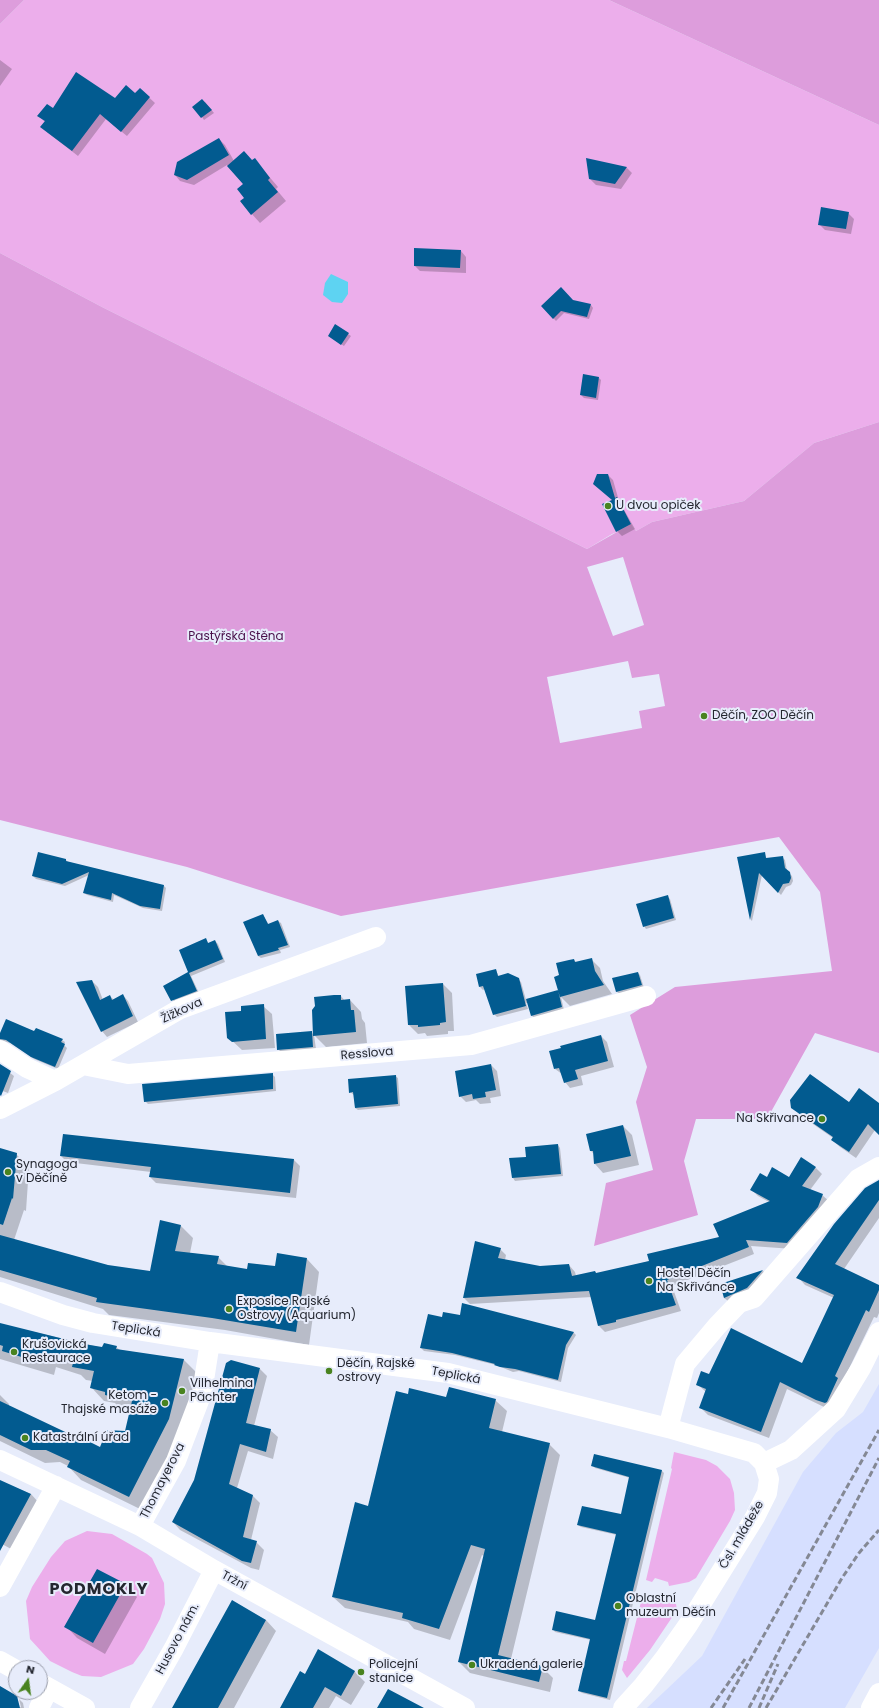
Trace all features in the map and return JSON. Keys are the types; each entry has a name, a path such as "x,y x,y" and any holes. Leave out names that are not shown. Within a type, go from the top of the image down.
{"street":[{"name":"Žižkova","path":"0,1109 55,1081 180,1009 376,937"},
{"name":"Resslova","path":"83,1064 128,1074 471,1044 646,996"},
{"path":"0,1050 27,1068 55,1081"},
{"path":"668,1428 685,1364 717,1326 739,1304 754,1298 858,1179 879,1167"},
{"name":"Teplická","path":"0,1292 63,1315 93,1323 210,1342 448,1373 668,1428 754,1453 764,1463"},
{"path":"764,1463 791,1450 836,1409 861,1368 879,1332"},
{"name":"Thomayerova","path":"140,1526 176,1461 202,1393 210,1342"},
{"name":"Tržní","path":"0,1460 140,1526 214,1570 255,1592 436,1701 464,1708"},
{"name":"Čsl. mládeže","path":"623,1708 656,1670 688,1625 755,1517 766,1493 769,1479 768,1471 764,1463"},
{"path":"0,1587 56,1486"},
{"name":"Husovo nám.","path":"140,1708 174,1648 214,1570"},
{"path":"48,1688 85,1708"},
{"path":"871,1708 879,1693"}],"shaded area":[{"path":"24,0 609,0 879,125 879,422 814,443 744,501 652,522 636,531 632,526 612,534 587,549 102,307 0,253 0,24"},
{"path":"879,1384 879,1648 845,1708 647,1708 702,1656 803,1472 836,1433 863,1412"},
{"path":"674,1452 706,1460 717,1466 730,1479 734,1493 735,1510 696,1578 689,1582 669,1586 668,1582 655,1578 652,1582 646,1580 672,1469"},
{"path":"87,1531 112,1534 147,1554 152,1558 164,1583 165,1604 160,1619 144,1649 133,1664 101,1677 82,1676 50,1661 30,1639 26,1601 32,1587 51,1557 65,1541"},
{"path":"643,1594 650,1595 650,1599 663,1602 665,1599 673,1601 676,1604 677,1610 650,1650 627,1678 622,1670 624,1661 626,1661"}],"green space":[{"path":"0,0 24,0 0,24"},
{"path":"609,0 879,0 879,125"},
{"name":"Pastýřská Stěna","path":"0,253 102,307 587,549 631,524 636,531 652,522 744,501 814,443 879,422 879,1053 815,1033 767,1119 696,1119 684,1161 698,1215 594,1246 606,1183 653,1170 636,1102 647,1067 630,1015 675,987 832,971 820,892 779,837 341,916 187,867 0,820","holes":["623,557 644,625 613,636 587,567","628,661 632,678 659,674 665,706 639,711 642,728 560,743 547,677"]}],"water":[{"path":"331,274 348,282 348,294 342,303 332,302 323,295 325,283"}],"building":[{"path":"76,72 115,98 126,85 135,93 140,88 150,97 121,132 100,114 72,151 40,127 45,121 37,116 47,104 53,108"},
{"path":"202,99 212,110 201,118 192,107"},
{"path":"219,138 229,155 187,180 174,175 177,162"},
{"path":"244,151 252,160 255,158 270,178 268,180 278,192 251,215 240,201 244,198 237,189 243,184 227,166"},
{"path":"586,158 627,167 615,184 589,179"},
{"path":"821,207 849,212 846,229 818,225"},
{"path":"414,248 461,250 460,268 414,266"},
{"path":"561,287 573,300 591,304 587,317 561,311 553,319 541,306"},
{"path":"335,324 349,333 341,345 328,336"},
{"path":"583,374 599,377 596,398 580,395"},
{"path":"597,474 608,474 615,498 617,497 631,524 616,532 602,504 612,500 593,484"},
{"path":"38,852 66,859 66,861 164,885 160,909 140,906 112,893 111,900 83,893 89,872 62,884 32,876"},
{"path":"765,852 766,858 783,856 785,868 790,872 791,878 789,883 783,884 778,893 759,873 750,920 737,857"},
{"path":"668,895 674,918 643,927 636,904"},
{"path":"263,914 268,924 278,920 288,945 278,948 279,950 258,956 243,922"},
{"path":"206,938 208,943 215,940 223,959 189,973 197,991 171,1001 163,986 188,972 179,950"},
{"path":"592,958 595,971 604,985 560,997 554,977 559,975 556,963 574,959 575,962"},
{"path":"496,969 498,976 508,973 519,978 526,1006 493,1015 483,986 479,987 476,974"},
{"path":"638,972 642,985 616,992 612,978"},
{"path":"92,980 100,1000 110,995 112,1000 123,994 133,1016 101,1032 76,982"},
{"path":"443,983 446,1022 440,1023 440,1025 418,1027 418,1025 408,1025 405,986"},
{"path":"558,990 562,1007 531,1016 526,999"},
{"path":"341,995 341,1000 350,999 351,1010 354,1010 356,1032 313,1036 312,1010 315,1006 314,997"},
{"path":"264,1004 266,1039 232,1042 227,1038 225,1012 241,1011 241,1006"},
{"path":"6,1019 34,1031 36,1028 63,1039 61,1042 65,1044 55,1067 31,1057 6,1040 0,1039 0,1033"},
{"path":"312,1031 313,1047 277,1050 276,1034"},
{"path":"601,1035 608,1061 575,1070 578,1079 564,1083 559,1068 554,1069 549,1051 561,1048 560,1046"},
{"path":"0,1064 11,1071 1,1096 0,1095"},
{"path":"491,1064 496,1090 485,1092 486,1097 473,1099 472,1094 459,1097 455,1071"},
{"path":"273,1073 273,1089 144,1102 142,1084"},
{"path":"810,1074 849,1102 859,1088 879,1103 879,1135 868,1124 849,1152 831,1140 833,1137 791,1108 790,1100"},
{"path":"396,1075 398,1104 355,1108 353,1092 349,1093 348,1079"},
{"path":"623,1125 631,1156 594,1164 593,1151 590,1151 586,1134"},
{"path":"63,1134 294,1159 290,1193 149,1177 151,1167 60,1156"},
{"path":"558,1144 561,1174 512,1178 509,1158 526,1157 525,1147"},
{"name":"Synagoga v Děčíně","path":"0,1148 17,1153 13,1199 12,1198 3,1225 0,1224"},
{"path":"801,1157 816,1167 802,1186 823,1194 818,1207 787,1243 746,1240 749,1247 667,1280 676,1305 598,1326 589,1291 463,1298 475,1241 501,1248 498,1258 540,1266 569,1264 572,1276 595,1271 596,1273 649,1261 647,1254 719,1237 713,1224 770,1201 750,1190 760,1173 767,1177 772,1167 789,1177"},
{"path":"879,1180 879,1200 835,1264 879,1285 879,1290 869,1312 866,1310 835,1376 838,1378 827,1402 825,1403 816,1400 780,1382 761,1432 699,1408 706,1389 696,1385 701,1371 709,1374 731,1328 802,1363 834,1295 796,1278 834,1224 865,1188"},
{"path":"160,1220 181,1225 175,1251 219,1256 217,1264 247,1269 248,1263 275,1266 277,1253 307,1258 296,1332 212,1318 96,1302 97,1298 0,1270 0,1235 108,1265 150,1271"},
{"path":"763,1270 747,1288 724,1298 720,1284"},
{"path":"462,1303 574,1332 566,1345 558,1380 515,1369 500,1367 494,1365 495,1364 452,1353 420,1348 428,1314 442,1317 443,1312 460,1315"},
{"path":"0,1323 84,1344 102,1347 104,1343 117,1346 116,1349 184,1359 169,1419 129,1497 67,1467 70,1461 46,1450 31,1450 0,1435 0,1401 100,1447 107,1430 125,1431 132,1401 105,1395 105,1392 90,1388 94,1371 72,1367 73,1363 43,1355 41,1363 2,1351 3,1346 0,1345"},
{"path":"231,1360 260,1368 246,1423 271,1429 266,1452 240,1444 229,1484 253,1495 243,1537 257,1541 251,1563 242,1561 172,1522 194,1480 226,1363"},
{"path":"449,1387 496,1399 489,1428 550,1443 498,1655 543,1666 539,1682 458,1662 485,1549 471,1545 439,1629 402,1618 403,1613 332,1597 355,1502 368,1506 396,1391 408,1394 409,1388 446,1397"},
{"path":"594,1454 662,1470 607,1698 578,1691 590,1639 552,1630 556,1611 595,1620 616,1534 577,1525 582,1506 621,1514 629,1477 591,1466"},
{"path":"0,1480 31,1494 0,1551"},
{"path":"97,1569 126,1584 93,1643 64,1627"},
{"path":"232,1600 266,1620 218,1708 172,1708"},
{"path":"318,1649 355,1671 341,1696 325,1687 313,1708 280,1708 300,1671 305,1674"},
{"path":"0,1686 8,1691 8,1700 18,1700 20,1708 0,1708"},
{"path":"388,1689 424,1708 377,1708"}],"railway":[{"path":"723,1708 879,1430"},
{"path":"749,1708 879,1458"},
{"path":"766,1708 842,1578 859,1553 879,1530"},
{"path":"711,1708 745,1659"},
{"path":"759,1708 778,1664"}],"place":[{"name":"U dvou opiček","path":"608,506"},
{"name":"Děčín, ZOO Děčín","path":"704,716"},
{"name":"Na Skřivance","path":"822,1119"},
{"name":"Synagoga v Děčíně","path":"8,1172"},
{"name":"Hostel Děčín Na Skřivánce","path":"649,1281"},
{"name":"Exposice Rajské Ostrovy (Aquarium)","path":"229,1309"},
{"name":"Krušovická Restaurace","path":"14,1352"},
{"name":"Děčín, Rajské ostrovy","path":"329,1371"},
{"name":"Vilhelmina Pächter","path":"182,1391"},
{"name":"Ketom - Thajské masáže","path":"165,1403"},
{"name":"Katastrální úřad","path":"25,1438"},
{"name":"Oblastní muzeum Děčín","path":"618,1606"},
{"name":"Ukradená galerie","path":"472,1665"},
{"name":"Policejní stanice","path":"361,1672"}],"district":[{"name":"PODMOKLY","path":"99,1590"}]}
